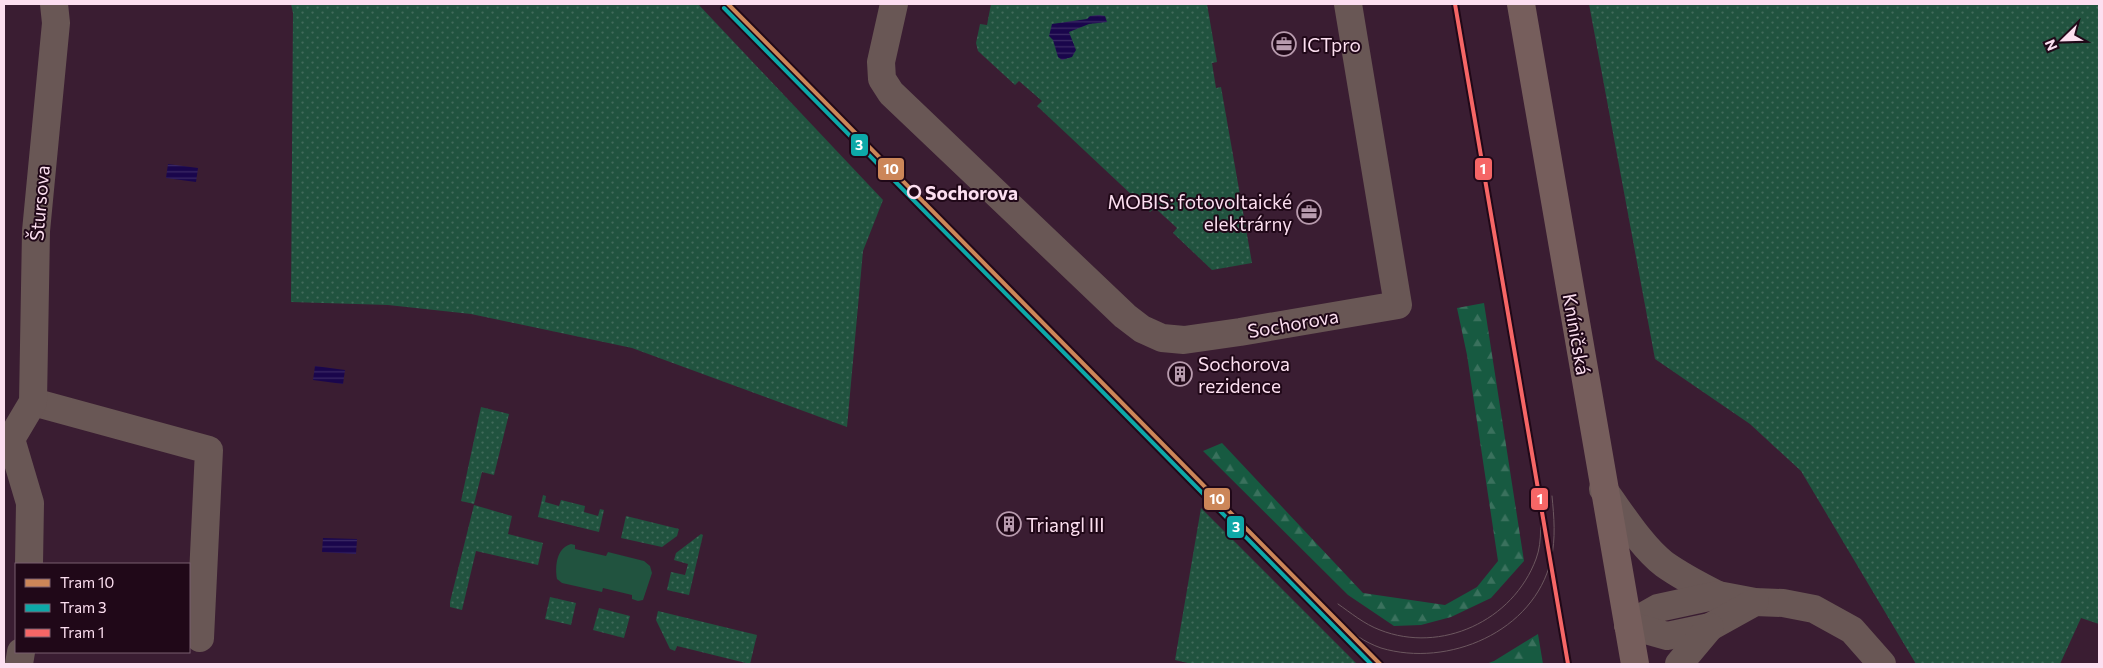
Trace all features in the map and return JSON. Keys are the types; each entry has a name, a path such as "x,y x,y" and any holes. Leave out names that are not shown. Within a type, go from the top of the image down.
{"main road":[{"name":"Kníničská","path":"1520,4 1635,664"}],"street":[{"name":"Štursova","path":"33,402 36,231 56,22 54,4"},
{"name":"Sochorova","path":"894,4 881,62 882,79 891,93 1125,316 1142,329 1162,338 1184,340 1398,305 1348,4"},
{"path":"29,563 30,504 7,436 33,402 209,450 200,638"},
{"path":"1603,488 1637,535 1663,563 1688,580 1718,595 1755,602 1814,609 1852,630 1882,664"},
{"path":"1628,625 1658,608 1718,595"},
{"path":"1628,625 1667,636 1710,627 1755,602"},
{"path":"1679,664 1710,627"}],"green space":[{"path":"291,4 698,4 883,200 863,251 847,427 632,348 471,314 388,305 291,302 293,13"},
{"path":"991,4 1207,4 1217,62 1212,63 1216,88 1221,87 1252,263 1212,270 1173,233 1177,228 1155,208 1150,212 1037,106 1042,101 1019,81 1015,85 978,51 976,43 980,24 987,25"},
{"path":"1589,4 2099,4 2099,624 2081,618 2060,664 1916,664 1801,471 1750,424 1655,359"},
{"path":"1484,303 1524,561 1491,598 1451,617 1421,625 1394,626 1348,595 1203,451 1222,443 1363,593 1445,605 1477,587 1498,561 1467,355 1457,308"},
{"path":"481,407 509,414 494,475 482,472 474,504 461,501"},
{"path":"543,495 546,496 545,502 559,506 561,500 585,506 584,512 598,516 600,509 604,510 599,532 538,517"},
{"path":"474,505 512,516 508,534 543,543 538,565 476,551 462,610 450,607 450,602"},
{"path":"1201,508 1357,664 1192,664 1175,660"},
{"path":"626,516 679,529 677,536 662,547 621,538"},
{"path":"701,534 703,535 689,595 667,590 671,572 685,575 688,564 674,560 676,553"},
{"path":"571,544 575,545 575,549 606,556 608,552 644,561 650,566 652,573 643,600 638,601 632,599 632,595 603,588 602,592 562,583 557,579 558,558 562,549"},
{"path":"550,597 576,603 571,625 545,619"},
{"path":"599,608 630,616 624,638 593,630"},
{"path":"658,611 757,635 750,664 677,646 675,651 670,649 656,620"},
{"path":"1538,634 1543,664 1486,664 1494,661"}],"shaded area":[{"path":"1090,16 1105,16 1107,22 1089,24 1069,32 1076,50 1072,57 1062,60 1058,57 1053,40 1049,36 1052,24 1087,19"},
{"path":"168,164 198,168 196,182 166,178"},
{"path":"315,366 345,370 343,384 313,380"},
{"path":"323,538 357,539 356,554 322,552"}],"tram line":[{"name":"10","path":"728,4 1380,664"},
{"name":"1","path":"1455,4 1568,664"},
{"name":"3","path":"724,8 1371,664"},
{"path":"1339,622 1358,637 1375,646 1407,653 1433,653 1460,648 1485,638 1507,625 1527,607 1542,585 1551,560 1554,544 1552,496"},
{"path":"1338,604 1374,628 1403,636 1427,638 1450,634 1472,627 1493,615 1510,600 1525,581 1536,559 1540,545 1540,499"}],"place":[{"name":"ICTpro","path":"1284,44"},
{"name":"Sochorova","path":"914,192"},
{"name":"MOBIS: fotovoltaické elektrárny","path":"1309,212"},
{"name":"Sochorova rezidence","path":"1180,374"},
{"name":"Triangl III","path":"1009,524"}]}
